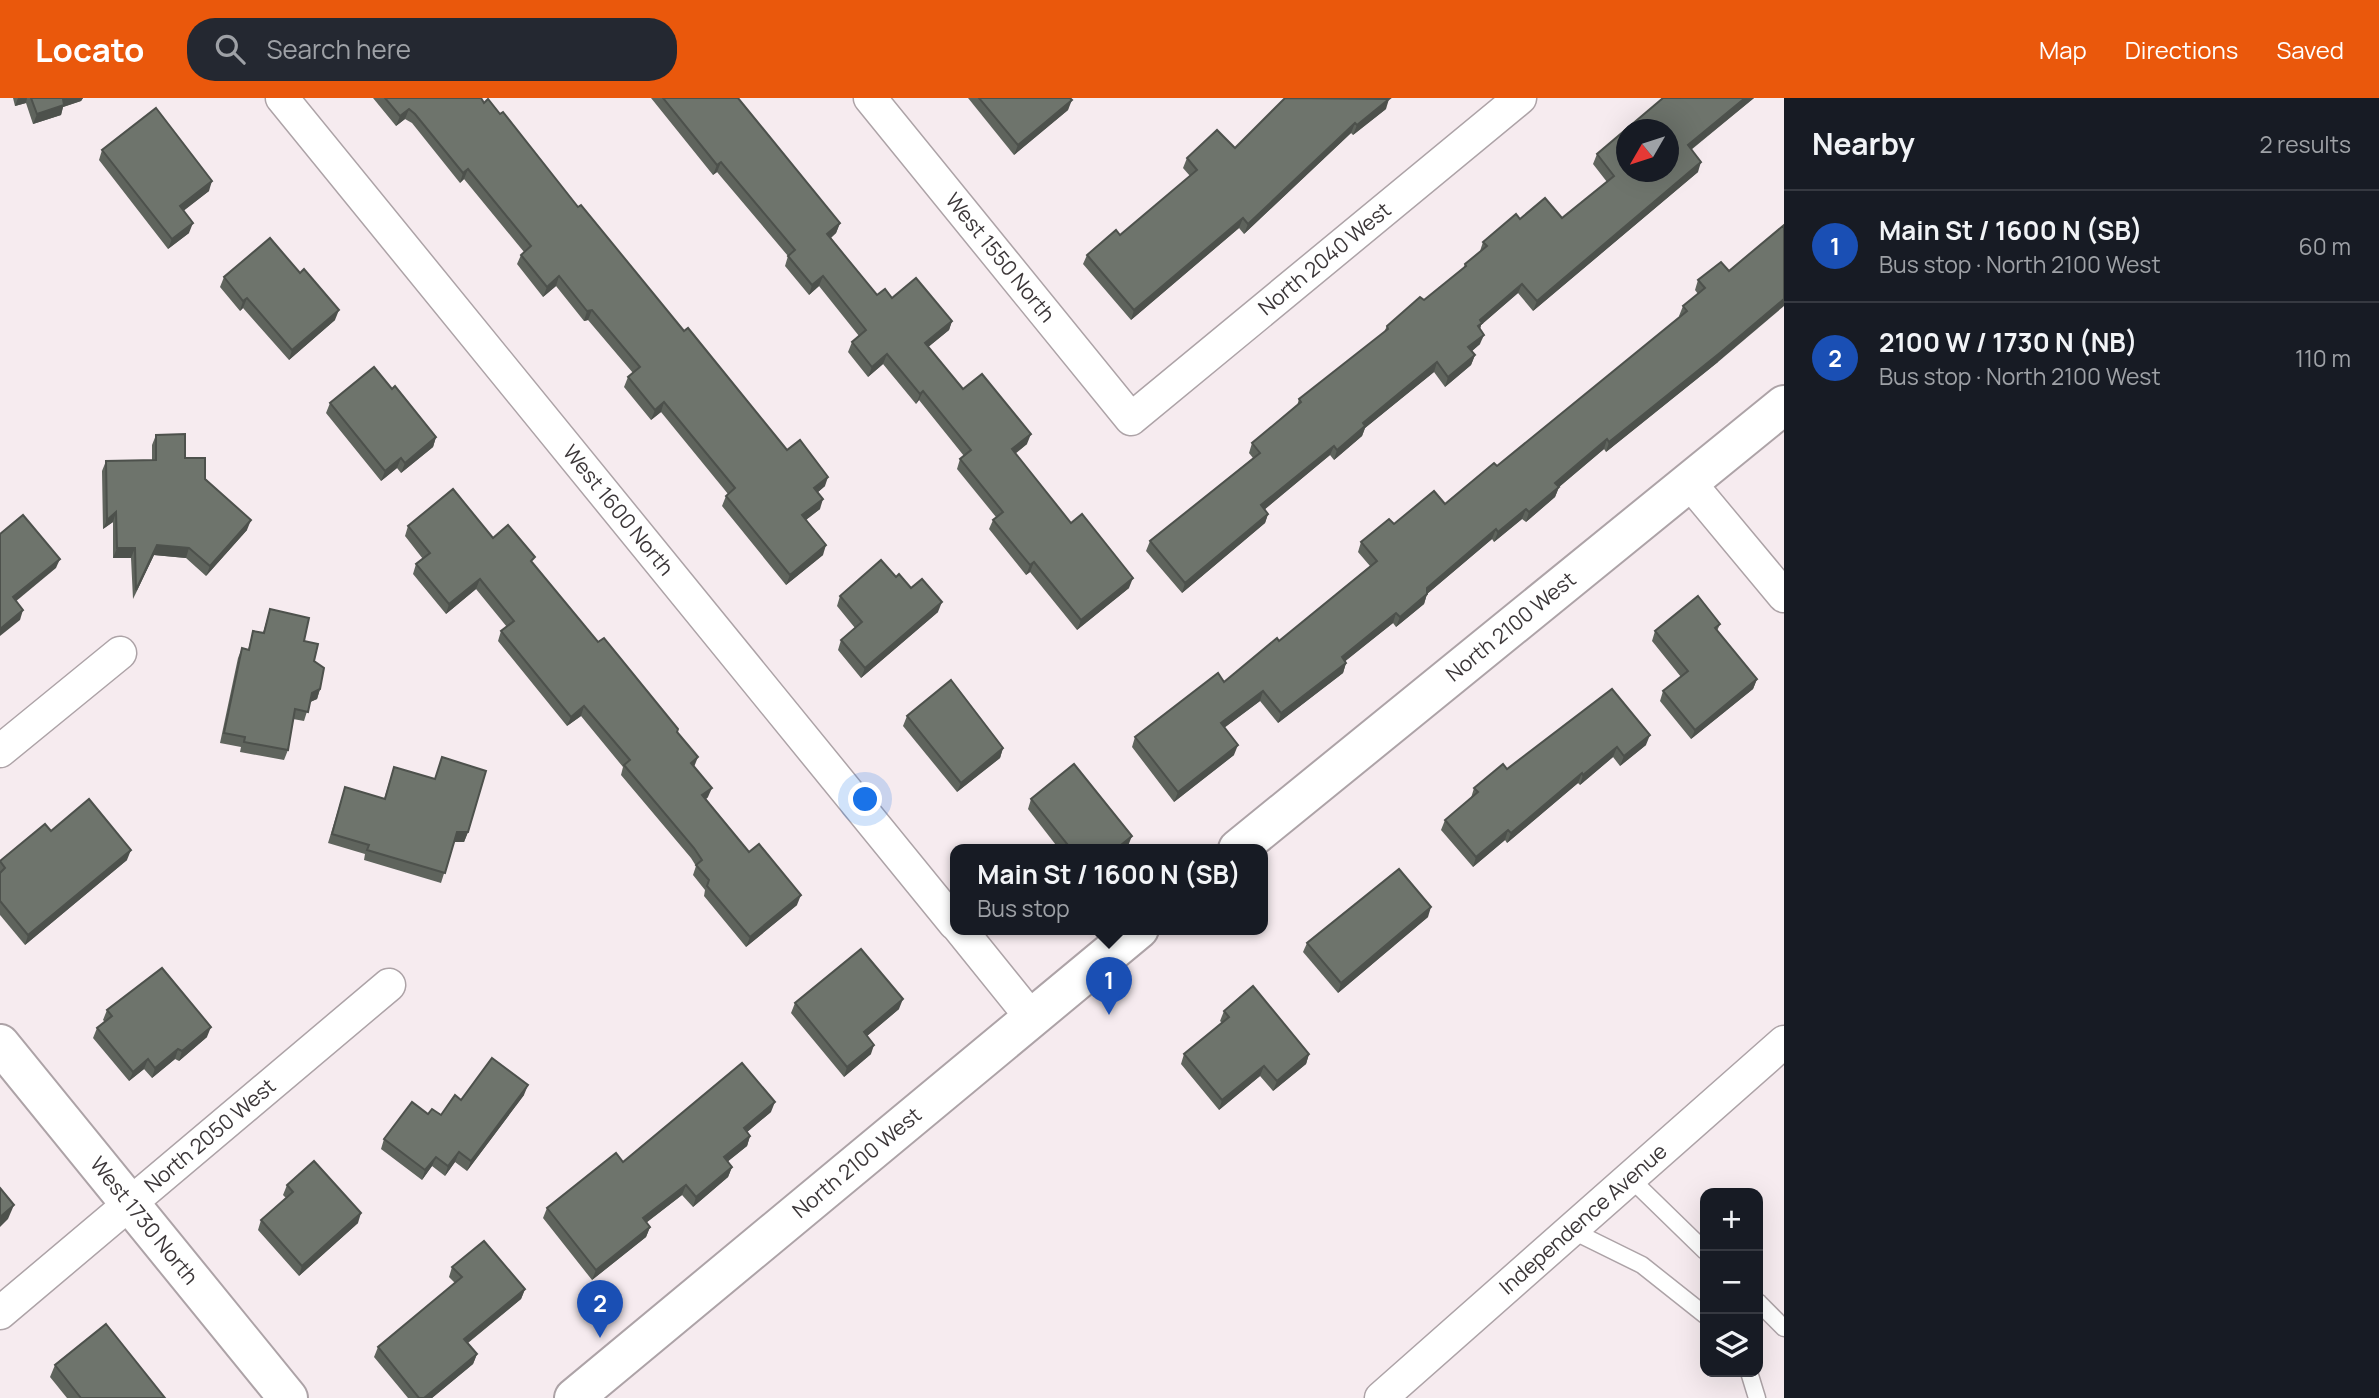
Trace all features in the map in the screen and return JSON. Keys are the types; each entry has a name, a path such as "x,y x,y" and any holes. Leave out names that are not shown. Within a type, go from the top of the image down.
{"street":[{"name":"West 1600 North","path":"282,98 950,917"},
{"name":"West 1550 North","path":"870,98 1131,419"},
{"name":"North 2040 West","path":"1131,419 1520,98"},
{"name":"North 2100 West","path":"1244,844 1784,405"},
{"path":"1689,482 1784,596"},
{"path":"0,751 120,653"},
{"path":"965,935 1031,1017"},
{"name":"North 2100 West","path":"574,1398 1132,935"},
{"name":"North 2050 West","path":"0,1313 389,985"},
{"name":"Independence Avenue","path":"1381,1398 1784,1042"},
{"name":"West 1730 North","path":"0,1044 288,1398"}],"lane":[{"path":"1630,1178 1700,1246"},
{"path":"1571,1230 1642,1265 1704,1314"},
{"path":"1763,1307 1784,1328"},
{"path":"1751,1377 1757,1398"}],"building":[{"path":"31,98 66,98 63,99 64,105 37,114"},
{"path":"385,98 481,98 484,103 488,99 500,114 503,112 578,207 581,205 684,331 688,328 787,450 800,440 828,477 814,488 823,499 802,515 826,545 790,575 726,496 735,488 664,402 655,410 628,377 640,367 592,310 587,311 559,276 547,287 521,255 531,246 468,169 463,173 415,114 409,109 400,116"},
{"path":"663,98 738,98 840,223 827,234 877,295 885,289 892,298 916,278 952,321 925,343 963,389 982,374 1031,434 1012,449 1071,523 1082,514 1133,578 1081,620 1034,562 1030,565 993,520 1003,512 960,459 971,450 923,391 920,394 887,354 872,367 852,342 866,330 823,276 812,285 788,256 795,250 721,162 717,165"},
{"path":"979,98 1070,98 1072,100 1018,145"},
{"path":"1285,98 1389,99 1357,125 1355,123 1248,224 1243,218 1134,310 1087,255 1116,230 1120,235 1197,170 1187,158 1217,130 1235,148"},
{"path":"1663,98 1745,98 1688,145 1701,162 1679,181 1679,119 1638,119"},
{"path":"156,108 212,181 180,206 193,223 172,239 102,150"},
{"path":"1616,138 1616,182 1677,182 1537,301 1522,284 1480,320 1482,323 1478,326 1484,335 1468,347 1475,355 1448,377 1437,362 1363,423 1365,426 1337,450 1334,446 1261,505 1268,514 1185,583 1150,541 1260,453 1252,443 1301,402 1299,399 1388,329 1387,326 1420,297 1424,300 1466,266 1465,264 1487,246 1483,242 1516,214 1520,219 1545,198 1562,218 1614,176 1597,154"},
{"path":"1784,225 1784,299 1609,442 1607,439 1555,483 1559,487 1529,512 1526,509 1498,532 1496,529 1427,588 1427,594 1400,617 1396,613 1342,657 1346,663 1281,713 1263,691 1221,723 1238,745 1178,792 1135,737 1218,673 1224,682 1377,561 1361,542 1389,519 1394,524 1434,491 1445,504 1494,463 1497,466 1687,311 1683,306 1705,288 1698,280 1721,262 1729,271"},
{"path":"270,238 300,273 304,269 339,310 292,350 247,298 243,301 224,277"},
{"path":"374,367 392,389 395,386 436,437 405,463 401,458 385,471 330,403"},
{"path":"185,434 185,458 205,458 205,479 251,520 210,566 189,548 157,545 136,590 135,548 117,548 116,512 107,520 106,461 156,460 156,435"},
{"path":"453,489 493,538 508,525 535,557 531,561 598,642 604,638 678,729 677,732 698,757 691,763 712,788 702,795 749,852 759,844 801,895 750,937 707,886 709,880 696,865 702,860 694,848 624,765 630,760 584,706 571,717 501,631 514,621 480,579 449,604 416,564 430,553 408,526"},
{"path":"23,515 60,559 13,597 23,610 0,629 0,534"},
{"path":"881,560 896,577 899,574 911,588 922,579 942,602 865,668 841,640 862,622 840,596"},
{"path":"1698,596 1720,624 1715,628 1757,679 1695,730 1663,691 1688,671 1655,631"},
{"path":"270,609 309,618 304,641 318,644 314,661 324,668 320,689 312,693 308,712 295,709 288,750 244,742 245,737 224,733 242,648 249,650 253,631 264,633"},
{"path":"951,680 1003,748 961,783 907,716"},
{"path":"1612,689 1650,735 1624,756 1617,747 1511,833 1508,830 1476,857 1445,820 1478,792 1474,788 1503,764 1507,769"},
{"path":"442,757 486,771 468,832 457,832 445,873 367,850 369,845 332,834 345,787 385,799 394,767 435,779"},
{"path":"1074,764 1132,836 1122,844 1067,844 1031,799"},
{"path":"89,799 131,850 28,935 0,901 0,873 5,868 0,861 45,824 51,831"},
{"path":"1399,869 1431,907 1341,983 1307,943"},
{"path":"861,949 903,999 864,1032 874,1045 847,1067 795,1003"},
{"path":"162,968 211,1027 182,1051 178,1049 155,1068 148,1059 133,1072 97,1028 112,1016 107,1010"},
{"path":"1253,986 1309,1054 1277,1081 1264,1066 1222,1100 1184,1054 1229,1017 1224,1011"},
{"path":"492,1058 528,1085 471,1161 459,1152 448,1166 436,1157 425,1170 384,1139 412,1102 428,1114 432,1109 441,1115 455,1095 461,1100"},
{"path":"742,1063 775,1102 744,1128 750,1136 724,1157 732,1167 696,1197 686,1185 643,1218 650,1227 596,1270 547,1208 616,1153 623,1162"},
{"path":"314,1161 361,1213 302,1266 261,1220 293,1192 287,1185"},
{"path":"0,1188 14,1205 0,1217"},
{"path":"484,1241 525,1289 464,1339 477,1354 424,1398 419,1398 378,1347 462,1277 452,1267"},
{"path":"106,1324 165,1398 81,1398 55,1365"}],"place":[{"name":"Main St / 1600 N (SB)","path":"1109,1015"},
{"name":"2100 W / 1730 N (NB)","path":"600,1338"}]}
